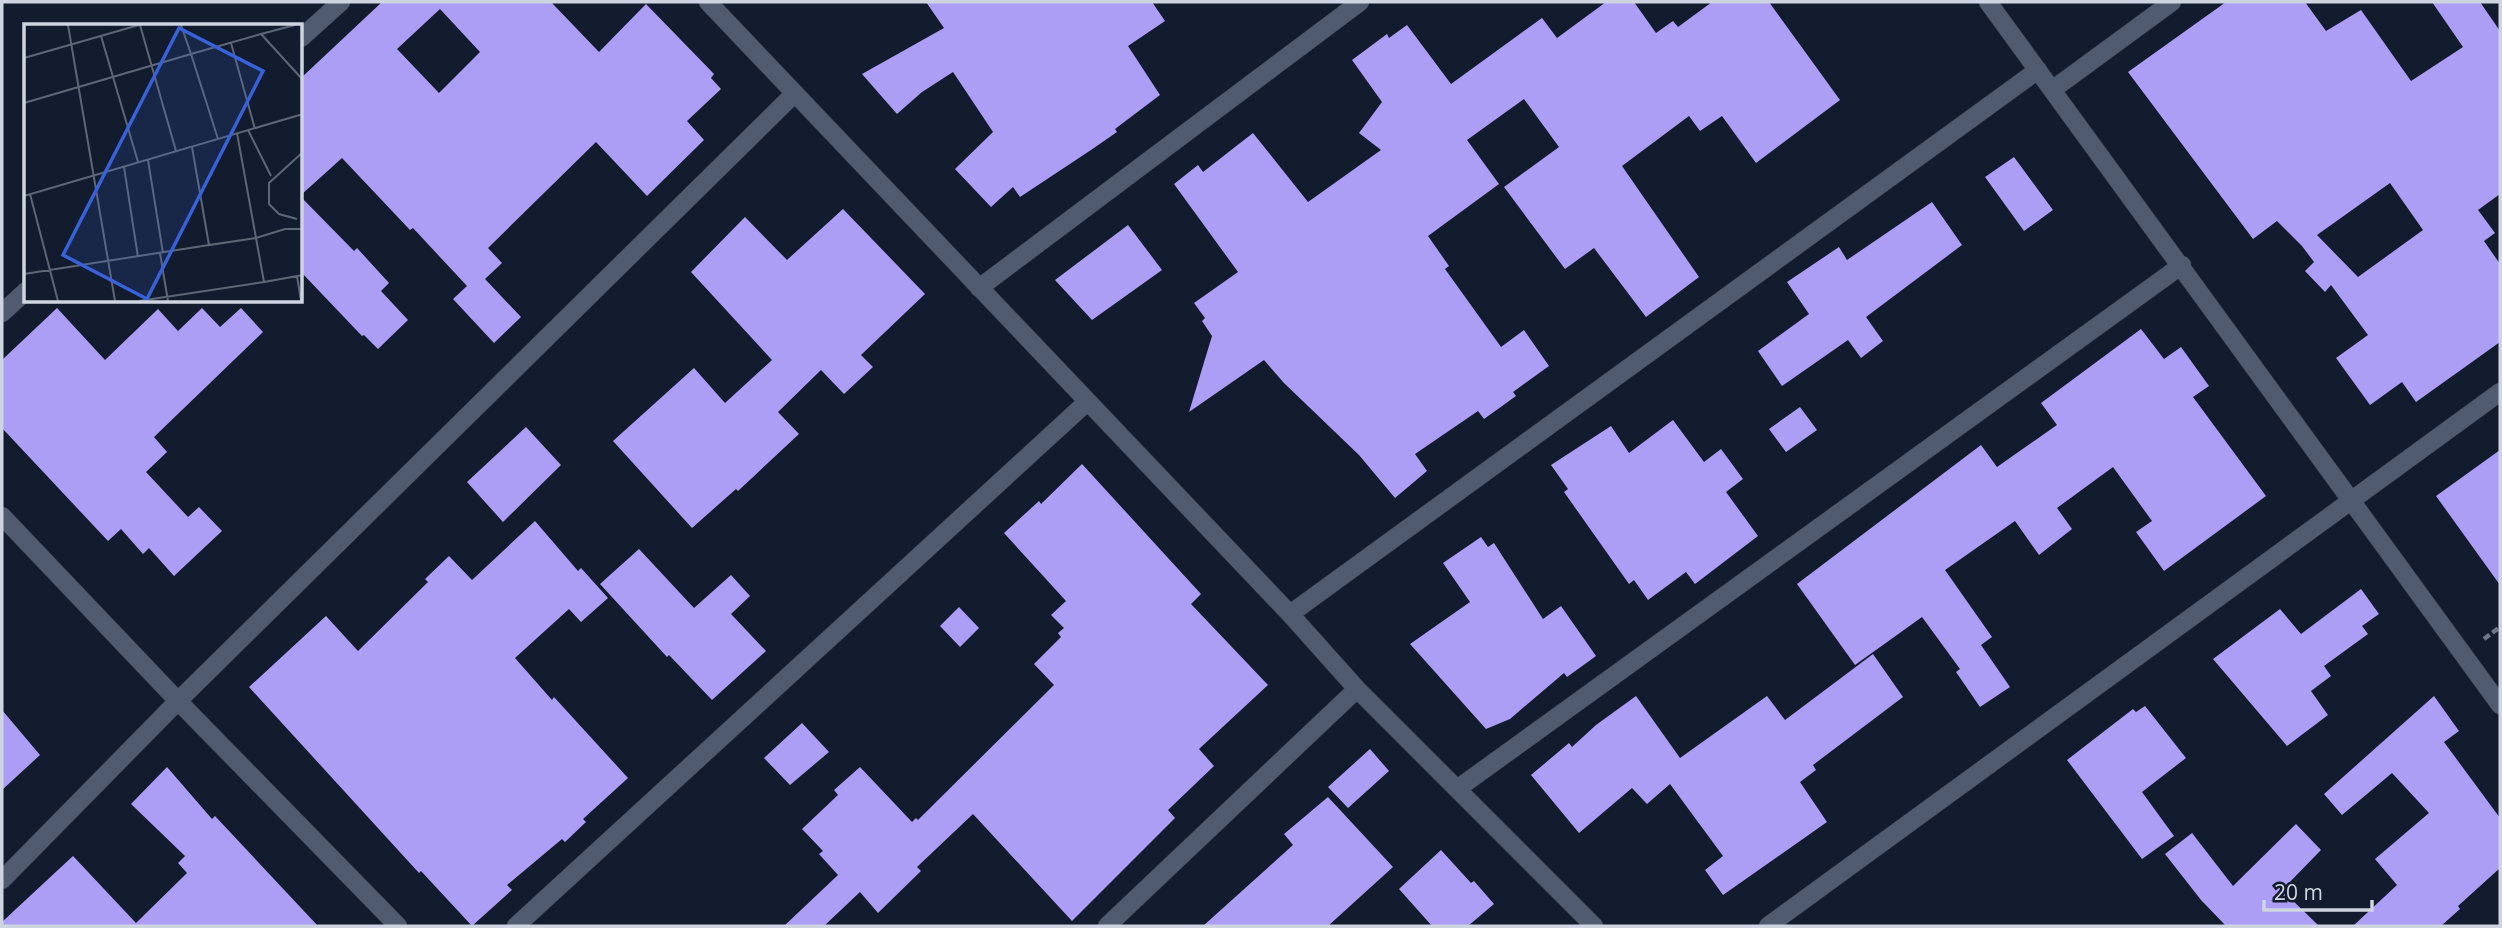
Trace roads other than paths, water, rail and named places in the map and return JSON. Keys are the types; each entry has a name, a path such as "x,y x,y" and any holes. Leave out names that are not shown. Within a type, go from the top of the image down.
{"street":[{"path":"303,36 341,2"},
{"path":"708,2 1290,614 1357,689 1594,926"},
{"path":"979,288 1360,2"},
{"path":"1988,2 2500,705"},
{"path":"2052,90 2172,2"},
{"path":"1290,614 2038,70"},
{"path":"2,880 178,701 795,93"},
{"path":"1458,789 2182,265"},
{"path":"2,313 24,293"},
{"path":"1768,926 2500,392"},
{"path":"516,926 1087,402"},
{"path":"2,516 398,926"},
{"path":"1107,926 1357,689"}]}
